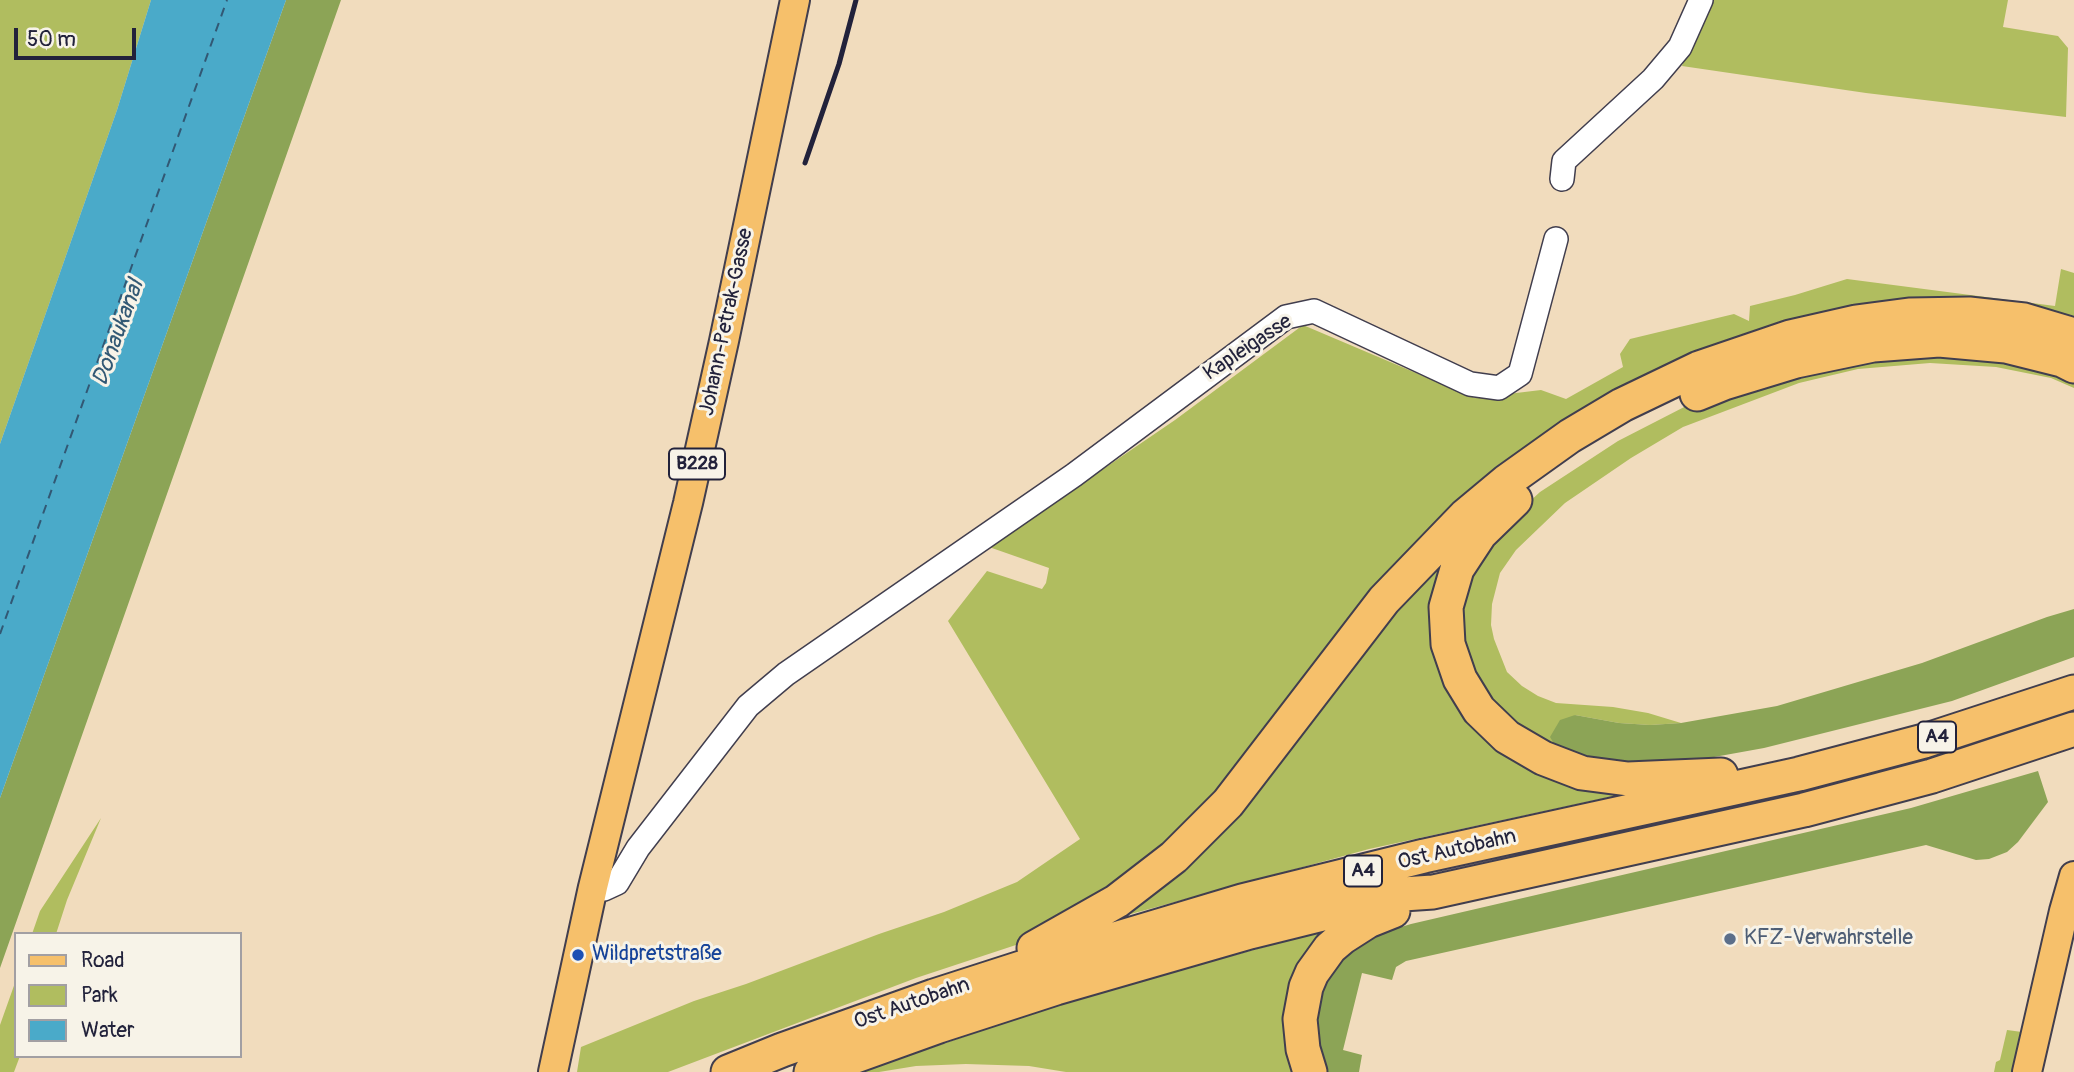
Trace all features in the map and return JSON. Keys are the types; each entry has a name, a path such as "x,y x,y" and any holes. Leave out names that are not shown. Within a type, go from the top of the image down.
{"highway":[{"path":"934,996 962,979 1046,943 1117,901 1174,858 1228,803 1384,600 1465,516 1507,481 1570,436 1622,405 1666,382 1749,349 1856,322 1909,315 1969,314 2024,320 2074,335"},
{"path":"1799,774 1763,768 1717,776 1629,779 1582,773 1544,758 1507,737 1479,710 1460,679 1448,644 1446,607 1457,569 1480,534 1517,498 1578,453 1648,415 1724,383 1796,361 1873,345 1939,340 2006,346 2062,360 2074,366"},
{"name":"Ost Autobahn","path":"728,1072 934,996 1242,901 1424,856 1799,774 1924,741 2073,692"},
{"name":"Ost Autobahn","path":"811,1072 939,1026 1082,981 1275,926 1403,894 1433,892 1804,810 1932,776 2066,732"},
{"path":"1310,1072 1303,1049 1300,1018 1306,987 1320,961 1330,948 1354,929 1406,907 1433,892"}],"main road":[{"name":"Johann-Petrak-Gasse","path":"593,887 688,503 795,0"},
{"path":"2027,1072 2074,876"},
{"path":"553,1072 593,887"}],"street":[{"path":"1562,178 1564,161 1653,79 1680,47 1701,0"},
{"name":"Kapleigasse","path":"593,887 604,889 617,883 638,848 748,706 786,674 1074,475 1286,317 1314,311 1470,384 1499,388 1520,374 1556,239"}],"green space":[{"path":"0,0 151,0 117,110 0,444"},
{"path":"286,0 341,0 0,968 0,798"},
{"path":"1706,0 2008,0 2003,27 2058,36 2068,48 2066,117 1866,93 1682,66"},
{"path":"2061,269 2074,273 2074,316 2004,304 1950,303 1565,428 1188,835 1028,941 916,978 668,1072 577,1072 581,1047 694,1001 944,912 1017,882 1080,839 948,621 987,571 1042,589 1049,568 989,547 1175,420 1303,325 1475,398 1541,390 1566,399 1623,367 1620,354 1630,339 1734,314 1749,321 1750,306 1847,279 2055,306"},
{"path":"1963,320 2022,327 2074,343 2074,357 2053,348 2000,338 1963,334 1907,334 1873,337 1799,352 1728,373 1631,415 1570,451 1500,504 1479,525 1452,562 1444,587 1439,622 1444,657 1455,688 1480,724 1512,749 1541,765 1579,780 1608,784 1656,784 1656,787 1369,849 1109,920 1201,842 1267,763 1385,611 1475,518 1527,474 1627,410 1724,365 1832,334 1871,326"},
{"path":"1927,348 2074,372 2074,388 2051,378 1996,367 1930,363 1858,369 1799,383 1683,427 1565,503 1516,550 1500,573 1492,604 1491,625 1507,672 1538,696 1556,703 1613,707 1648,713 1681,723 1619,723 1575,715 1556,747 1506,721 1477,686 1463,652 1459,618 1464,580 1490,538 1540,492 1618,441 1692,403 1769,377"},
{"path":"2074,609 2074,657 1952,701 1764,748 1692,761 1638,764 1590,759 1556,747 1550,737 1560,720 1575,715 1619,723 1650,725 1681,723 1777,706 1922,663"},
{"path":"2038,771 2048,802 2018,842 2007,852 1989,859 1976,860 1926,845 1406,961 1396,967 1392,980 1362,973 1343,1050 1362,1055 1359,1072 1327,1072 1317,1048 1316,1019 1325,979 1340,957 1378,934 1411,924 1911,808"},
{"path":"101,818 57,932 33,932 40,911"},
{"path":"1327,930 1304,1072 1066,1072 1029,1066 966,1064 860,1072 1084,996"},
{"path":"14,986 14,1058 19,1058 14,1072 0,1072 0,1025"},
{"path":"2007,1030 2022,1032 2013,1072 1994,1072 1996,1062 2000,1060"}],"water":[{"name":"Donaukanal","path":"151,0 286,0 0,798 0,444 117,110"}],"ferry route":[{"path":"0,634 227,0"}],"railway":[{"path":"805,163 839,64 856,0"}],"place":[{"name":"KFZ-Verwahrstelle","path":"1730,939"},
{"name":"Wildpretstraße","path":"578,955"}]}
